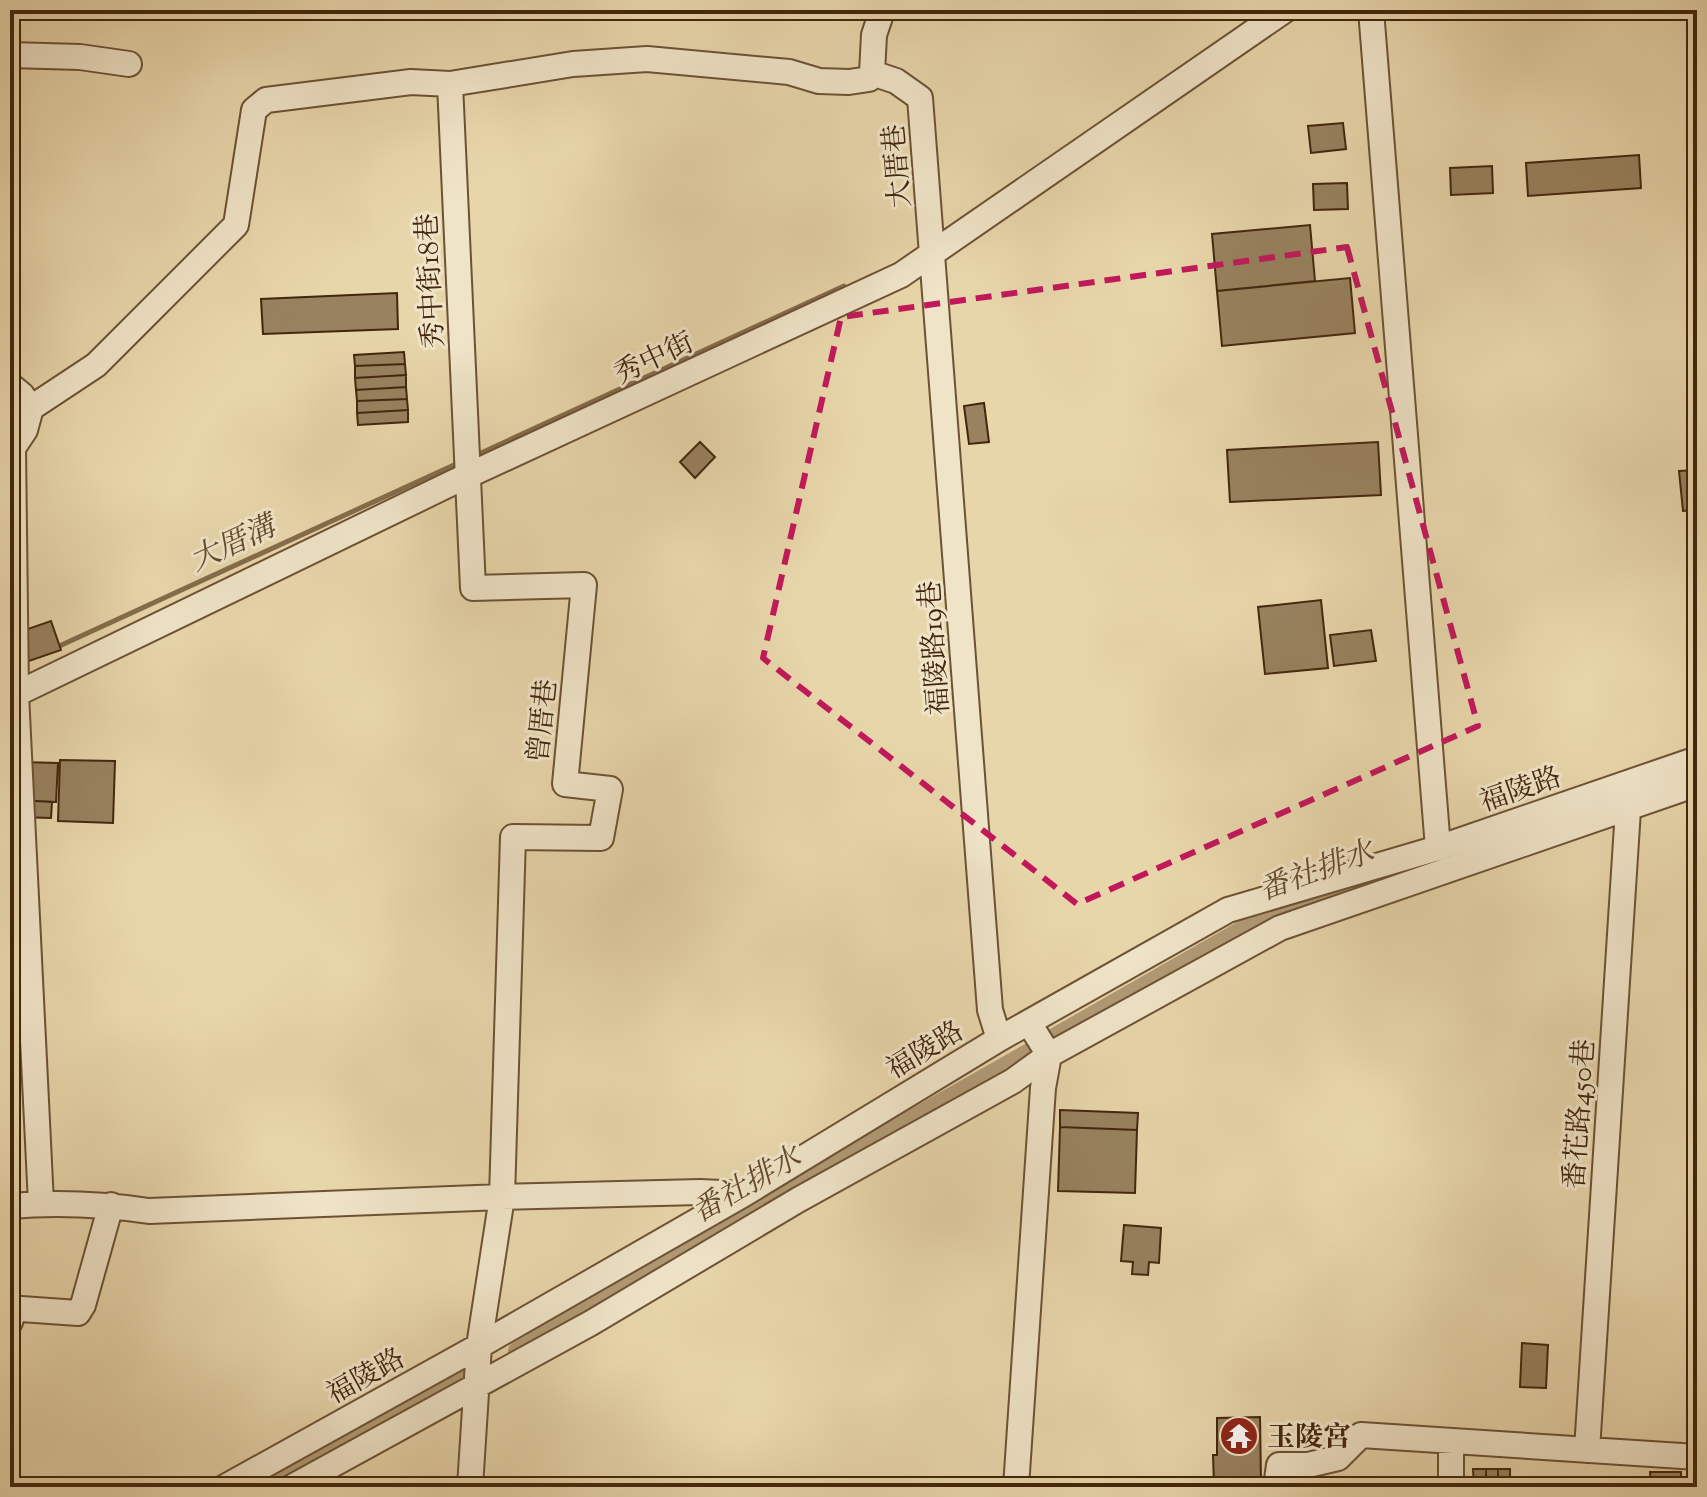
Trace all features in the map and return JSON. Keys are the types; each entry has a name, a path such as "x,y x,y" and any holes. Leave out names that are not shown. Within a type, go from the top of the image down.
{"street":[{"path":"41,1203 13,695 13,448 25,430 31,408 96,365 236,225 254,110 266,100 411,82 450,84 573,64 647,59 789,72 819,81 849,82 869,79 872,73 874,35 880,17 878,10"},
{"name":"秀中街","path":"13,695 468,475 901,275 1285,10"},
{"path":"1371,10 1438,848"},
{"path":"10,55 80,57 129,64"},
{"name":"大厝巷","path":"872,73 896,81 920,98 933,251"},
{"name":"秀中街18巷","path":"450,84 468,475"},
{"name":"福陵路19巷","path":"933,251 990,1010 999,1039"},
{"path":"10,385 31,408"},
{"name":"曾厝巷","path":"468,475 473,588 584,585 565,784 610,789 601,838 513,837 502,1197 479,1346 470,1487"},
{"name":"福陵路","path":"225,1487 744,1194 999,1039 1228,910 1438,848 1697,759"},
{"name":"番花路450巷","path":"1587,1450 1630,782"},
{"path":"292,1487 591,1323 798,1200 1013,1081 1049,1055 1280,928 1697,784"},
{"path":"1016,1487 1043,1088 1049,1055 1029,1023"},
{"path":"10,1206 41,1203 111,1205 149,1211 502,1197 700,1192 744,1194"},
{"path":"10,1322 13,1312 21,1309 78,1313 83,1305 111,1205"},
{"path":"1276,1487 1279,1465 1308,1465 1338,1458 1361,1435 1697,1457"},
{"path":"1451,1442 1451,1487"}],"highlighted area":[{"path":"1347,247 1478,726 1077,904 763,658 841,317"}],"building":[{"path":"1343,123 1346,149 1311,153 1308,126"},
{"path":"1639,155 1641,188 1528,196 1526,163"},
{"path":"1492,166 1493,193 1451,195 1450,168"},
{"path":"1347,183 1348,209 1314,210 1313,184"},
{"path":"1310,225 1315,281 1217,291 1212,234"},
{"path":"1350,278 1355,333 1222,346 1217,291"},
{"path":"397,293 398,329 263,334 261,299"},
{"path":"404,352 405,364 355,366 354,355"},
{"path":"405,364 406,375 355,378 355,366"},
{"path":"406,375 406,387 356,390 355,378"},
{"path":"406,387 407,399 357,401 356,390"},
{"path":"407,399 408,410 357,413 357,401"},
{"path":"984,403 989,442 969,444 964,406"},
{"path":"408,410 408,422 358,425 357,413"},
{"path":"700,442 715,457 695,478 680,462"},
{"path":"1378,442 1381,495 1230,502 1227,450"},
{"path":"1697,470 1697,510 1683,511 1679,471"},
{"path":"1321,600 1328,668 1265,674 1258,607"},
{"path":"51,621 61,650 29,661 19,632"},
{"path":"1371,630 1376,661 1334,666 1330,635"},
{"path":"60,760 115,761 113,823 58,821"},
{"path":"20,762 58,763 56,802 19,800"},
{"path":"19,800 52,802 51,818 19,817"},
{"path":"1060,1110 1138,1113 1137,1130 1060,1127"},
{"path":"1060,1127 1137,1130 1135,1193 1058,1191"},
{"path":"1124,1225 1161,1228 1159,1263 1149,1262 1148,1275 1132,1274 1133,1262 1121,1261"},
{"path":"1522,1343 1548,1345 1546,1388 1520,1387"},
{"name":"玉陵宮","path":"1260,1417 1261,1483 1214,1484 1217,1418"},
{"path":"1473,1469 1486,1469 1486,1487 1474,1487"},
{"path":"1486,1469 1498,1469 1498,1487 1486,1487"},
{"path":"1498,1469 1510,1469 1510,1487 1498,1487"},
{"path":"1650,1472 1681,1472 1681,1487 1651,1487"}],"waterway":[{"name":"大厝溝","path":"481,453 844,286"},
{"name":"大厝溝","path":"55,648 454,465"},
{"name":"番社排水","path":"1054,1037 1276,910 1347,887"},
{"name":"番社排水","path":"517,1351 732,1221 1029,1052"},
{"name":"番社排水","path":"260,1487 463,1379"}],"place":[{"name":"玉陵宮","path":"1239,1436"}]}
